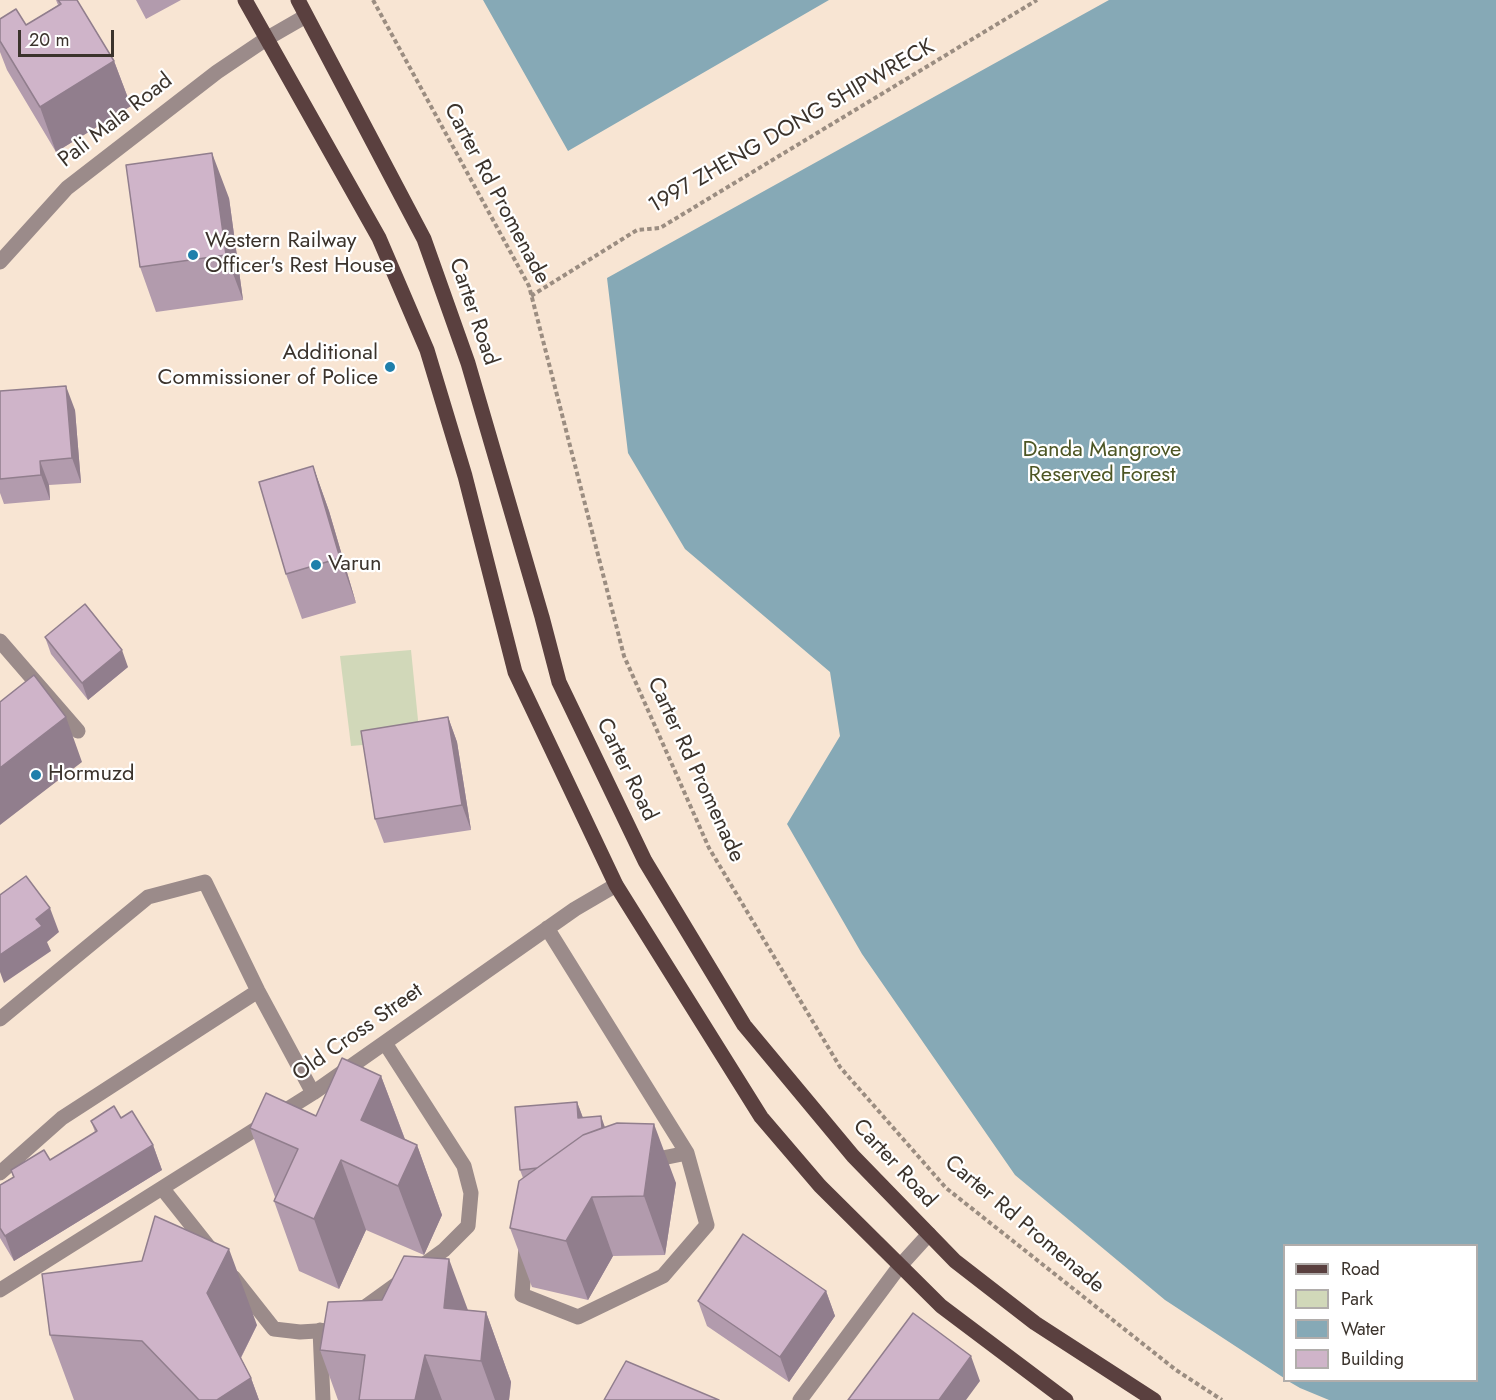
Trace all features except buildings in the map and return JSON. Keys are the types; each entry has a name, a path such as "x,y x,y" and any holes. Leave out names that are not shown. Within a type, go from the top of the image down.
{"main road":[{"path":"245,0 379,238 427,350 465,476 515,672 616,885 761,1117 819,1186 941,1306 1066,1400"},
{"name":"Carter Road","path":"298,0 424,238 468,363 543,617 559,682 645,861 744,1025 853,1156 955,1261 1035,1323 1154,1400"}],"street":[{"name":"Pali Mala Road","path":"0,262 67,188 217,72 266,39 306,16"},
{"path":"0,641 78,731"},
{"path":"0,1019 148,897 205,882 258,991 313,1093"},
{"name":"Old Cross Street","path":"0,1290 313,1093 547,928 616,885"},
{"path":"536,1231 527,1238 522,1294 578,1317 663,1276 707,1225 687,1153 547,928"},
{"path":"0,1173 62,1118 258,991"},
{"path":"162,1188 274,1329 300,1332 333,1330 444,1250 468,1226 471,1193 464,1166 385,1043"},
{"path":"630,1165 687,1153"},
{"path":"800,1400 899,1267 929,1234"},
{"path":"320,1330 323,1400"}],"path":[{"name":"Carter Rd Promenade","path":"373,0 529,286 624,656 709,848 840,1067 946,1188 1176,1370 1222,1400"},
{"name":"1997 ZHENG DONG SHIPWRECK","path":"531,296 637,230 660,228 1037,0"}],"green space":[{"path":"411,650 420,740 351,746 340,656"}],"water":[{"path":"483,0 829,0 568,151"},
{"name":"Danda Mangrove Reserved Forest","path":"1109,0 1496,0 1496,1400 1329,1400 1290,1382 1478,1382 1478,1244 1283,1244 1283,1377 1165,1300 1015,1175 862,954 787,824 840,736 830,672 685,549 628,453 607,278"}],"place":[{"name":"Western Railway Officer's Rest House","path":"193,255"},
{"name":"Additional Commissioner of Police","path":"390,367"},
{"name":"Varun","path":"316,565"},
{"name":"Hormuzd","path":"36,775"}]}
